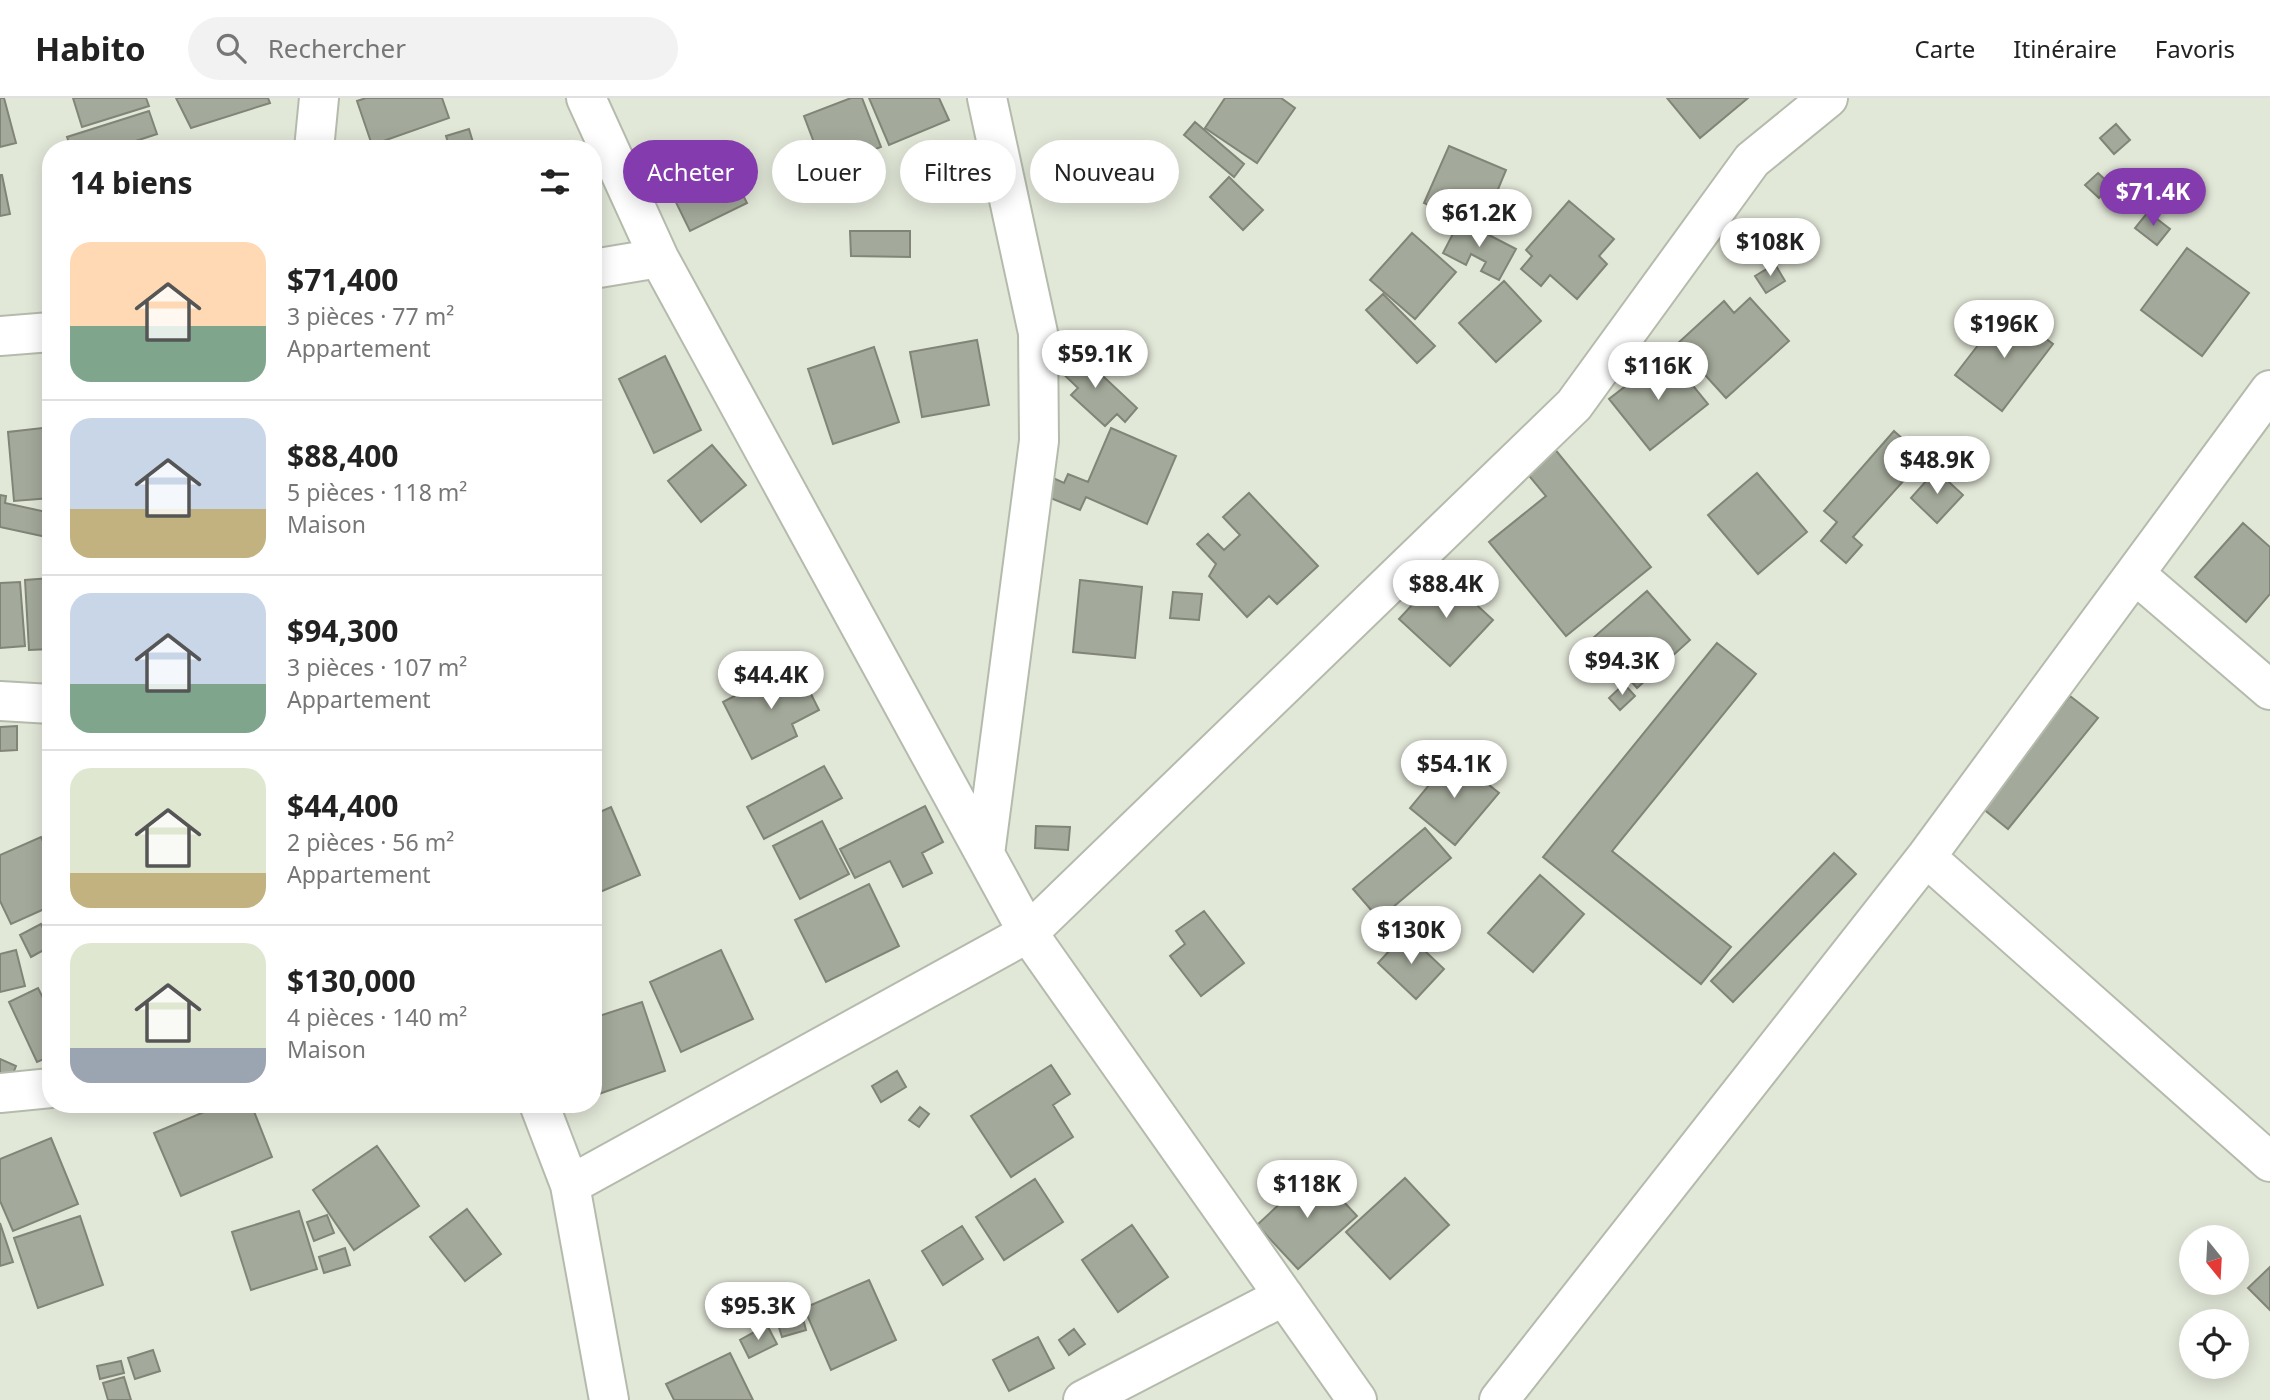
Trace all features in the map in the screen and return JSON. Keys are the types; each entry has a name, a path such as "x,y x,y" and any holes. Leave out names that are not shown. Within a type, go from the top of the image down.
{"street":[{"path":"315,140 319,98"},
{"path":"586,98 659,258 1028,933 1357,1400"},
{"path":"985,854 1039,442 1038,333 987,98"},
{"path":"570,1185 1028,933 1574,405 1752,159 1828,98"},
{"path":"602,268 659,258"},
{"path":"0,336 42,333"},
{"path":"1499,1400 1926,857 2270,390"},
{"path":"2135,573 2270,690"},
{"path":"0,701 42,703"},
{"path":"1926,857 2270,1162"},
{"path":"0,1093 42,1089"},
{"path":"542,1113 570,1185 609,1400"},
{"path":"1083,1400 1284,1296"}],"building":[{"path":"0,98 4,98 16,143 0,147"},
{"path":"73,98 146,98 149,106 82,127"},
{"path":"176,98 268,98 270,103 191,128"},
{"path":"366,98 442,98 449,118 386,140 370,140 357,101"},
{"path":"851,98 862,98 878,140 813,140 804,116"},
{"path":"869,98 939,98 949,120 889,145"},
{"path":"1225,98 1281,98 1295,108 1257,163 1205,128"},
{"path":"1667,98 1748,98 1700,138"},
{"path":"149,111 157,134 139,140 68,140 67,137"},
{"path":"1195,122 1244,164 1234,177 1184,135"},
{"path":"2116,124 2130,140 2114,154 2100,138"},
{"path":"469,129 472,140 447,140 446,136"},
{"path":"1449,146 1506,170 1482,228 1424,203"},
{"path":"2098,173 2111,185 2099,198 2085,185"},
{"path":"0,175 10,214 0,216"},
{"path":"1229,177 1263,210 1243,230 1210,197"},
{"path":"1569,201 1614,239 1599,256 1607,264 1577,299 1550,275 1541,286 1521,269 1532,256 1526,250"},
{"path":"676,203 747,203 690,231"},
{"path":"2148,212 2170,229 2157,245 2135,228"},
{"path":"1460,220 1516,249 1499,280 1481,271 1486,262 1471,254 1466,265 1443,253"},
{"path":"850,231 910,231 910,257 851,256"},
{"path":"1412,233 1456,272 1415,319 1370,280"},
{"path":"2187,248 2249,293 2202,356 2141,310"},
{"path":"1775,264 1785,281 1766,293 1755,276"},
{"path":"1504,281 1541,321 1496,362 1459,323"},
{"path":"1383,294 1435,346 1417,363 1366,310"},
{"path":"1750,298 1789,341 1726,398 1677,344 1724,301 1734,313"},
{"path":"2006,309 2053,344 2002,411 1955,375"},
{"path":"977,340 989,405 922,417 910,352"},
{"path":"874,347 899,422 833,444 808,369"},
{"path":"1073,348 1137,408 1125,422 1117,414 1105,426 1071,395 1078,388 1055,366"},
{"path":"1667,354 1708,404 1650,450 1609,399"},
{"path":"665,356 701,430 654,453 619,379"},
{"path":"42,428 42,499 14,501 8,432"},
{"path":"1111,428 1176,456 1147,524 1086,497 1080,510 1043,495 1051,477 1064,483 1068,474 1088,482"},
{"path":"1894,431 1924,458 1853,537 1862,545 1846,563 1821,541 1837,522 1824,511"},
{"path":"1549,442 1651,567 1566,636 1489,542 1546,496 1521,466"},
{"path":"712,445 746,485 701,522 668,481"},
{"path":"1936,470 1963,495 1937,523 1911,498"},
{"path":"1757,473 1807,532 1758,574 1708,515"},
{"path":"1249,493 1318,566 1277,604 1269,596 1247,617 1209,576 1216,564 1197,544 1208,534 1224,550 1240,535 1223,517"},
{"path":"0,495 6,496 5,503 42,511 42,536 0,527"},
{"path":"2243,523 2270,547 2270,594 2246,622 2195,577"},
{"path":"1442,573 1493,620 1450,666 1399,619"},
{"path":"42,579 42,649 29,650 25,580"},
{"path":"1080,580 1142,587 1135,658 1073,652"},
{"path":"20,582 25,646 0,648 0,583"},
{"path":"1647,591 1690,640 1637,688 1593,638"},
{"path":"1173,592 1202,594 1199,620 1170,618"},
{"path":"1717,643 1756,674 1612,851 1731,947 1701,984 1543,857"},
{"path":"1592,651 1606,665 1593,678 1579,663"},
{"path":"796,664 819,710 792,724 797,736 752,759 723,702"},
{"path":"1624,684 1635,696 1620,710 1609,698"},
{"path":"2070,696 2098,718 2008,829 1981,807"},
{"path":"17,726 17,750 0,751 0,727"},
{"path":"1453,756 1499,793 1455,845 1410,808"},
{"path":"824,766 842,798 764,839 747,807"},
{"path":"925,806 943,842 922,853 932,873 903,887 890,861 855,878 840,849"},
{"path":"611,807 640,875 602,891 602,811"},
{"path":"822,821 849,874 800,899 773,846"},
{"path":"1036,826 1070,827 1068,850 1035,848"},
{"path":"1425,828 1451,858 1379,919 1353,889"},
{"path":"41,837 42,839 42,910 11,924 0,901 0,855"},
{"path":"1834,853 1856,874 1733,1002 1711,981"},
{"path":"1540,875 1584,914 1533,972 1488,933"},
{"path":"869,884 899,946 826,982 795,920"},
{"path":"1204,911 1244,963 1201,996 1170,956 1185,944 1176,931"},
{"path":"41,924 42,951 31,957 20,935"},
{"path":"1406,933 1444,969 1416,999 1378,963"},
{"path":"16,950 25,986 0,992 0,954"},
{"path":"721,950 753,1019 681,1052 650,982"},
{"path":"38,988 42,996 42,1060 37,1062 9,1002"},
{"path":"642,1002 665,1071 602,1093 602,1015"},
{"path":"0,1059 16,1066 10,1081 0,1077"},
{"path":"1051,1065 1070,1094 1053,1105 1073,1137 1011,1177 971,1116"},
{"path":"897,1071 906,1087 881,1102 872,1086"},
{"path":"920,1107 929,1114 919,1127 909,1120"},
{"path":"202,1113 255,1113 272,1157 181,1196 154,1133"},
{"path":"51,1138 78,1204 13,1231 0,1201 0,1159"},
{"path":"377,1146 419,1206 354,1250 313,1190"},
{"path":"1315,1171 1357,1216 1298,1269 1257,1225"},
{"path":"1405,1178 1449,1225 1390,1279 1346,1232"},
{"path":"1035,1179 1063,1222 1004,1260 976,1217"},
{"path":"467,1209 501,1254 465,1281 430,1237"},
{"path":"299,1211 317,1269 251,1290 232,1232"},
{"path":"327,1215 334,1233 314,1241 307,1222"},
{"path":"80,1216 103,1285 38,1308 14,1238"},
{"path":"0,1223 13,1262 0,1266"},
{"path":"1132,1225 1168,1277 1118,1312 1082,1260"},
{"path":"962,1226 983,1259 943,1285 922,1251"},
{"path":"345,1248 350,1265 324,1273 319,1257"},
{"path":"2270,1267 2270,1310 2249,1289"},
{"path":"869,1280 896,1340 831,1370 804,1308"},
{"path":"801,1311 806,1330 782,1337 776,1318"},
{"path":"767,1325 777,1344 749,1358 740,1340"},
{"path":"1074,1329 1085,1344 1069,1355 1059,1340"},
{"path":"1038,1337 1054,1368 1009,1391 993,1360"},
{"path":"153,1350 160,1371 135,1379 128,1358"},
{"path":"730,1353 753,1400 674,1400 666,1384"},
{"path":"121,1361 124,1373 100,1379 97,1366"},
{"path":"124,1377 131,1400 108,1400 103,1383"}]}
